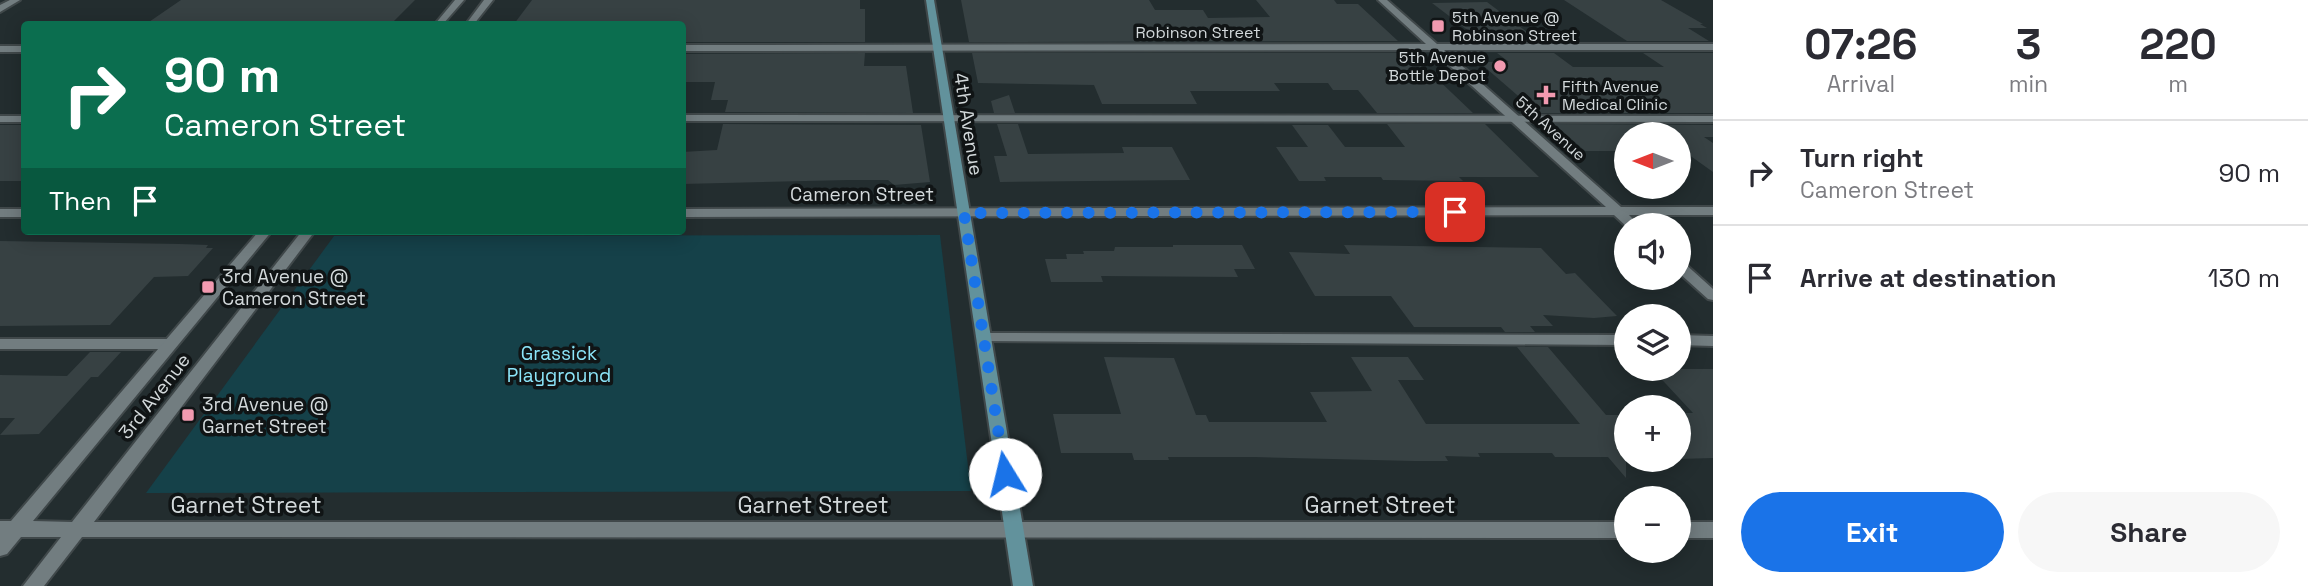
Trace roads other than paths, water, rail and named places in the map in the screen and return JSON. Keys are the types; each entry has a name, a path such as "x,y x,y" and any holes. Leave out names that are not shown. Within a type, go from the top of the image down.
{"street":[{"path":"0,9 16,0"},
{"path":"442,21 460,0"},
{"path":"472,21 489,0"},
{"name":"4th Avenue","path":"930,0 1023,586"},
{"name":"5th Avenue","path":"1382,0 1619,212"},
{"name":"Robinson Street","path":"686,48 1713,47"},
{"path":"0,49 21,49"},
{"path":"686,118 1713,119"},
{"path":"0,119 21,119"},
{"name":"Cameron Street","path":"686,213 1713,211"},
{"path":"0,213 21,213"},
{"name":"3rd Avenue","path":"0,548 8,529 263,235"},
{"name":"3rd Avenue","path":"33,586 306,235"},
{"path":"1691,277 1713,296"},
{"path":"984,338 1614,340"},
{"path":"1691,341 1713,341"},
{"path":"0,344 171,344"},
{"name":"Garnet Street","path":"8,529 1614,530"},
{"path":"1691,530 1713,530"}],"place":[{"name":"5th Avenue @ Robinson Street","path":"1438,26"},
{"name":"5th Avenue Bottle Depot","path":"1500,66"},
{"name":"Fifth Avenue Medical Clinic","path":"1546,95"},
{"name":"3rd Avenue @ Cameron Street","path":"208,287"},
{"name":"3rd Avenue @ Garnet Street","path":"188,415"}],"park label":[{"name":"Grassick Playground","path":"559,364"}]}
